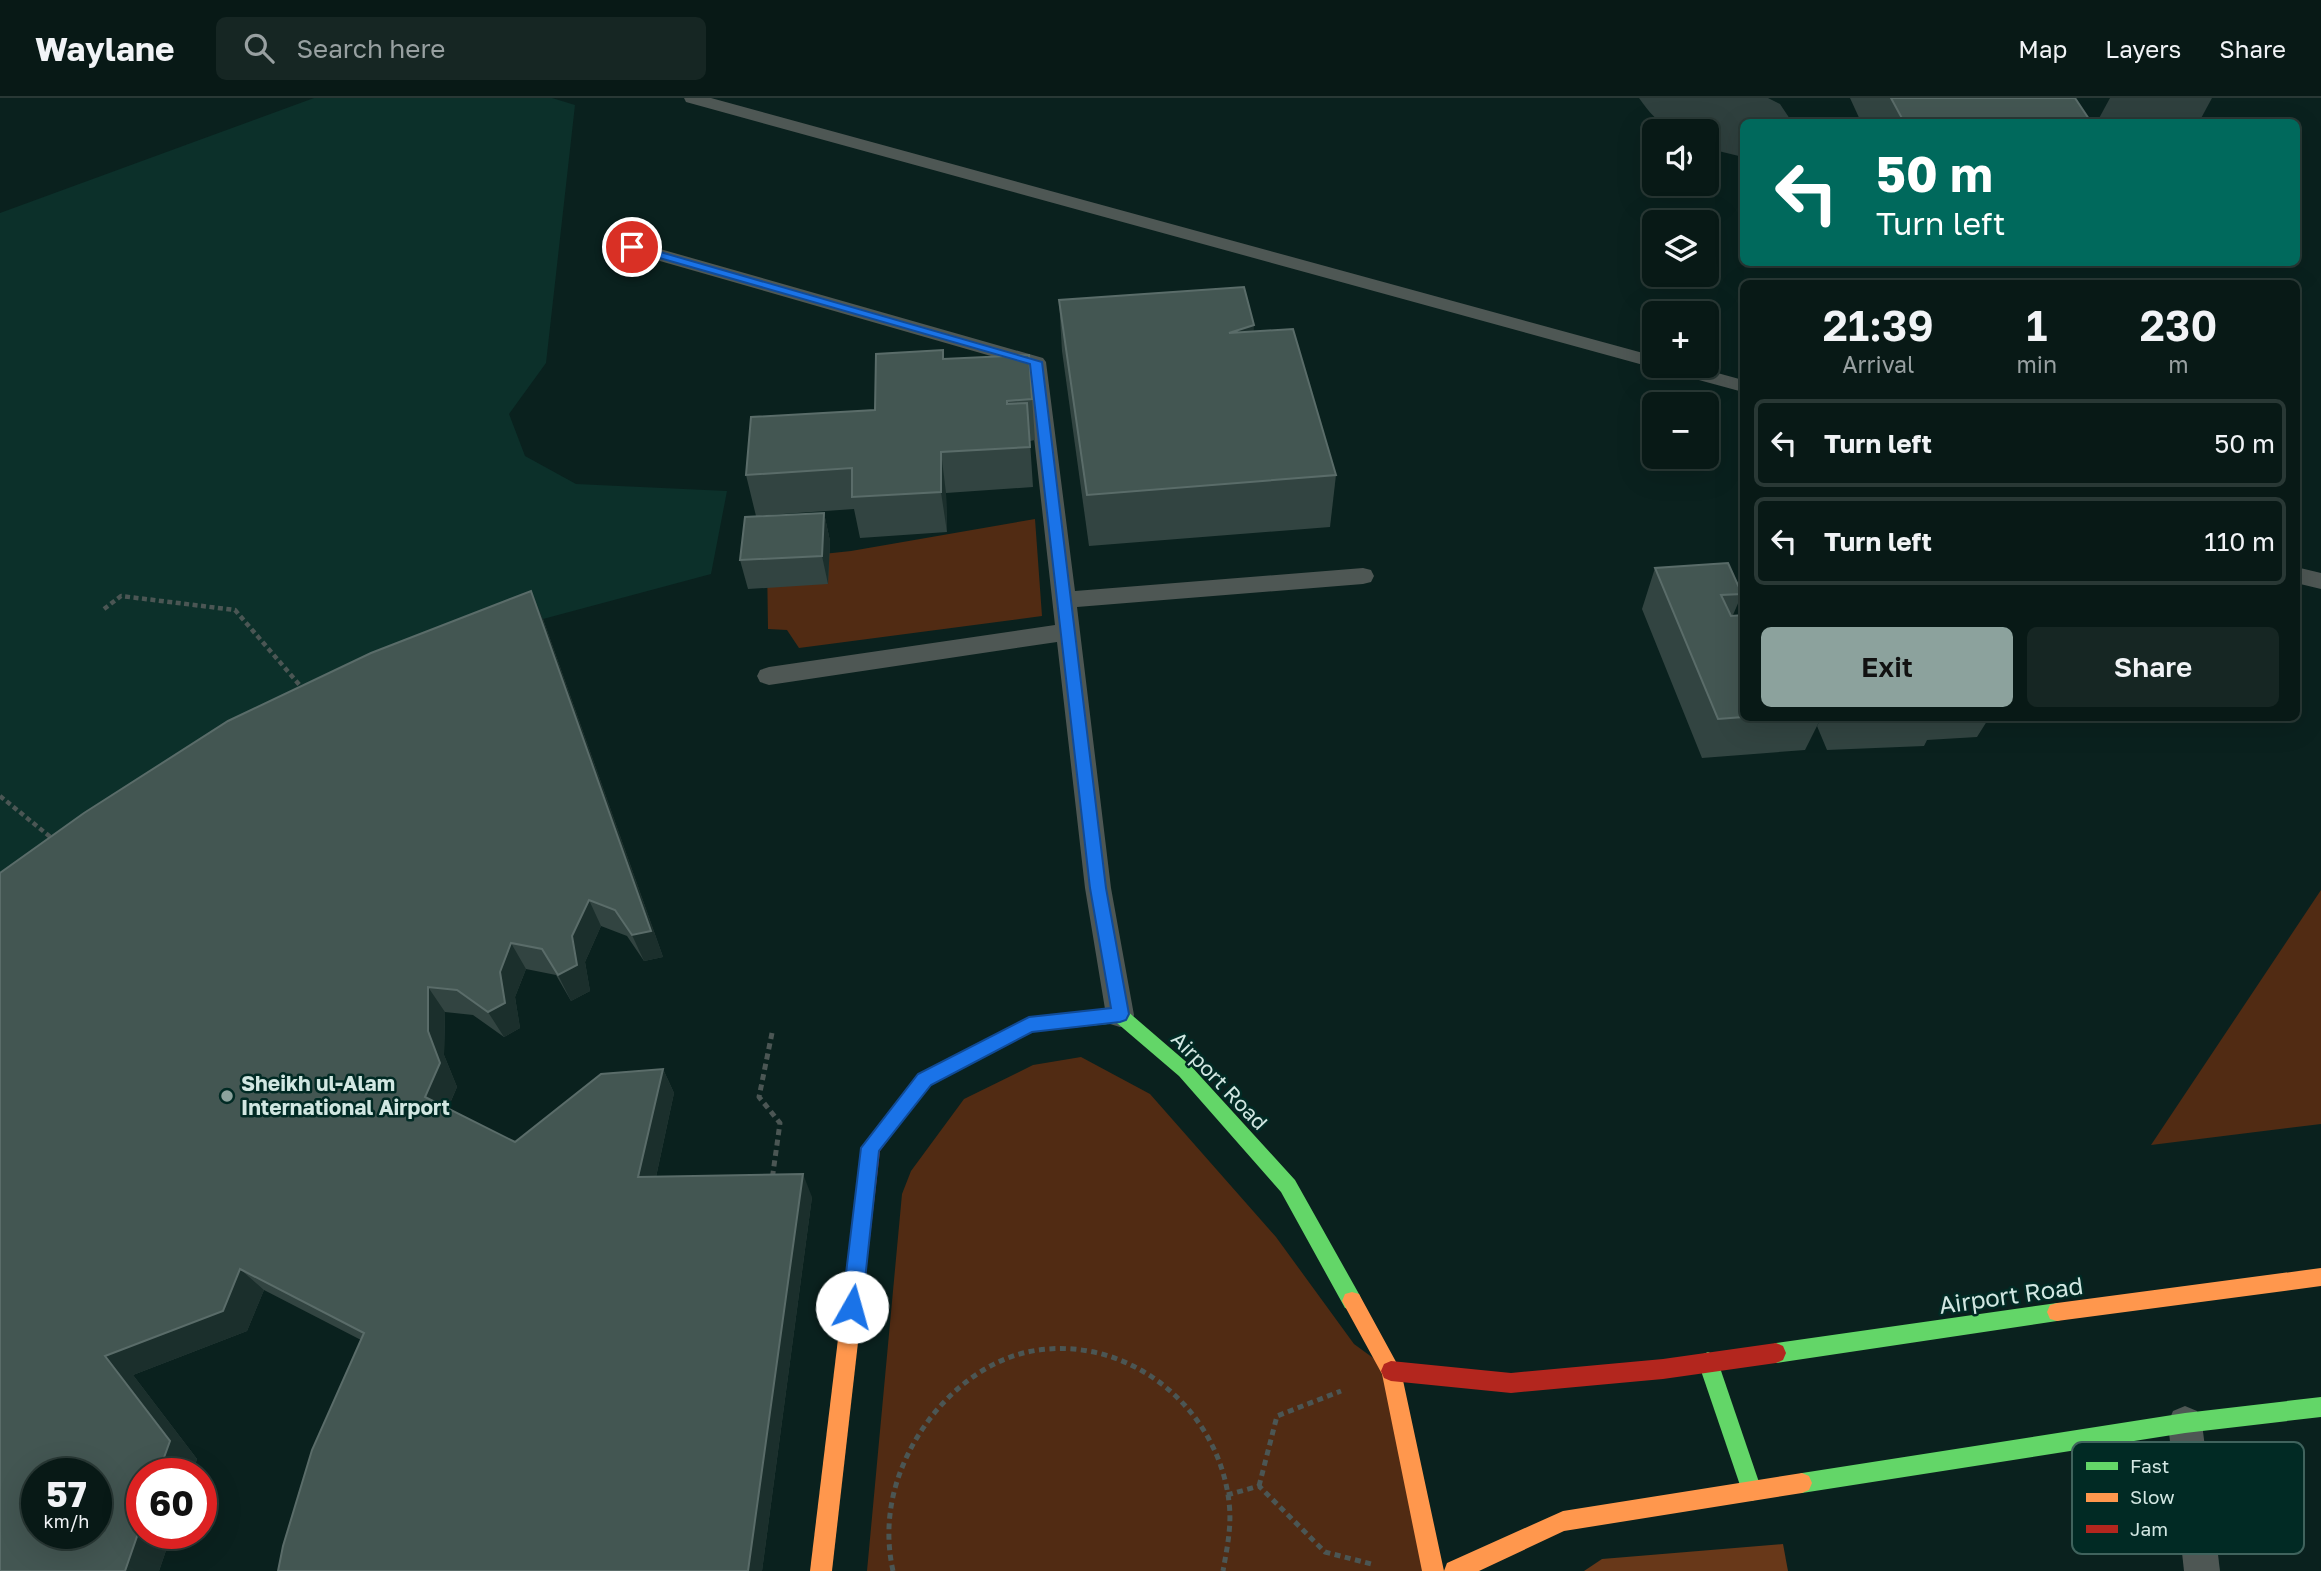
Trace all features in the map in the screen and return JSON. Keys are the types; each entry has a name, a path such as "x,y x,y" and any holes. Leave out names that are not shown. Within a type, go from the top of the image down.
{"main road":[{"name":"Airport Road","path":"1120,1014 1185,1071 1288,1186 1391,1371 1433,1571"},
{"path":"821,1571 870,1148 924,1079 1029,1025 1120,1014"},
{"name":"Airport Road","path":"1391,1371 1511,1383 1662,1369 2321,1277"},
{"path":"1708,1362 1752,1491"},
{"path":"1455,1571 1563,1521 2185,1423 2321,1407"}],"lane":[{"path":"692,98 1642,359"},
{"path":"632,247 1036,362 1098,888 1120,1014"},
{"path":"1713,378 1740,385"},
{"path":"1064,600 1363,576"},
{"path":"2300,576 2321,581"},
{"path":"769,676 1068,632"},
{"path":"2185,1423 2187,1442"}],"path":[{"path":"104,609 121,596 235,610 305,691"},
{"path":"0,796 64,848"},
{"path":"770,1192 780,1123 759,1097 772,1033"},
{"path":"893,1571 886,1539 895,1479 920,1427 957,1386 1003,1359 1054,1348 1106,1353 1153,1375 1192,1410 1219,1458 1227,1495 1230,1514 1223,1571"},
{"path":"1259,1486 1277,1416 1391,1371"},
{"path":"1227,1495 1259,1486"},
{"path":"1259,1486 1325,1552 1387,1568"}],"shaded area":[{"path":"314,98 552,98 575,105 546,363 509,414 525,456 576,484 727,491 711,574 543,619 0,917 0,213"},
{"path":"1035,519 1042,616 799,648 787,630 768,629 767,560 851,551"},
{"path":"2321,890 2321,1124 2151,1145"},
{"path":"1081,1057 1150,1094 1276,1237 1354,1344 1391,1371 1430,1571 867,1571 902,1194 911,1171 964,1099 1033,1065"},
{"path":"1783,1544 1788,1571 1584,1571 1602,1559"}],"building":[{"path":"1891,98 2075,98 2089,119 1902,119"},
{"path":"1244,287 1254,325 1229,333 1293,329 1336,475 1087,495 1059,300"},
{"path":"943,350 943,359 1029,355 1032,399 1007,401 1007,404 1027,403 1030,447 941,452 941,492 852,497 852,468 746,475 751,417 875,410 876,354"},
{"path":"824,513 822,556 740,560 745,517"},
{"path":"1728,563 1740,590 1740,594 1721,595 1731,616 1740,615 1740,717 1718,719 1655,568"},
{"name":"Sheikh ul-Alam International Airport","path":"531,591 651,931 632,935 615,910 589,900 572,936 577,965 558,975 542,949 511,943 500,972 505,1003 488,1012 457,990 428,987 428,1031 440,1063 425,1097 515,1142 601,1074 663,1069 638,1177 803,1174 748,1571 278,1571 312,1450 364,1333 240,1269 223,1311 105,1356 170,1441 164,1458 126,1458 126,1549 133,1549 125,1571 0,1571 0,873 84,813 228,721 371,653"}],"taxiway":[{"path":"1690,98 1740,124"},
{"path":"2150,119 2161,98"}],"traffic: fast":[{"path":"986,1047 1029,1025 1120,1015 1185,1071 1288,1186 1352,1301"},
{"path":"1776,1353 2057,1312"},
{"path":"1708,1362 1752,1491"},
{"path":"1802,1483 2185,1423 2321,1407"}],"traffic: slow":[{"path":"2057,1312 2321,1277"},
{"path":"821,1571 855,1281"},
{"path":"1352,1301 1391,1371 1433,1571"},
{"path":"1455,1571 1563,1521 1802,1483"}],"traffic: jam":[{"path":"855,1281 871,1148 924,1079 986,1047"},
{"path":"1391,1371 1511,1383 1663,1369 1776,1353"}],"place":[{"name":"Sheikh ul-Alam International Airport","path":"227,1096"}],"route":[{"path":"632,247 1036,362 1098,888 1120,1014 1029,1025 924,1079 870,1148 852,1307"}]}
